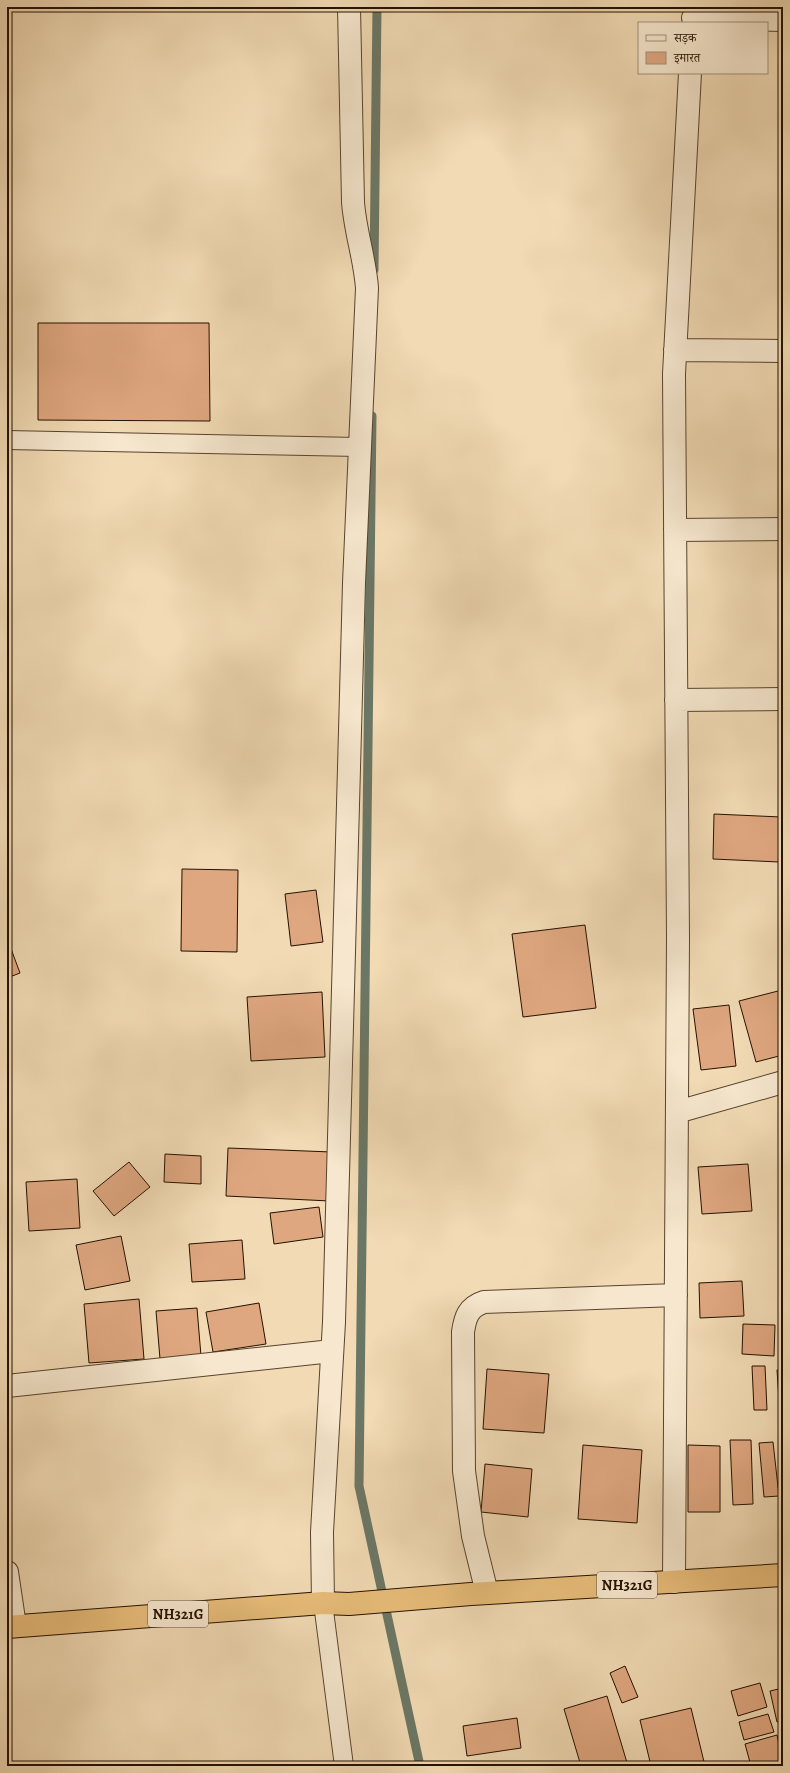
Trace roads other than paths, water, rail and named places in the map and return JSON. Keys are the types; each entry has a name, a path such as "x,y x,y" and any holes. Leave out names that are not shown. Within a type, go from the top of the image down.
{"highway":[{"name":"NH321G","path":"11,1626 323,1603 349,1604 479,1594 783,1575"}],"street":[{"path":"323,1603 322,1532 332,1351 354,583 366,288 366,272 354,221 349,7"},
{"path":"694,16 783,20"},
{"path":"674,1582 677,1112 675,350 690,74"},
{"path":"675,350 783,351"},
{"path":"675,530 783,529"},
{"path":"676,700 783,699"},
{"path":"677,1112 783,1082"},
{"path":"479,1594 464,1471 462,1332 467,1314 471,1308 484,1302 676,1295"},
{"path":"7,1386 332,1351"},
{"path":"7,1572 11,1626"}],"lane":[{"path":"7,440 359,447"},
{"path":"323,1603 344,1766"}],"waterway":[{"path":"374,270 377,7"},
{"path":"372,416 359,1486 420,1766"}]}
